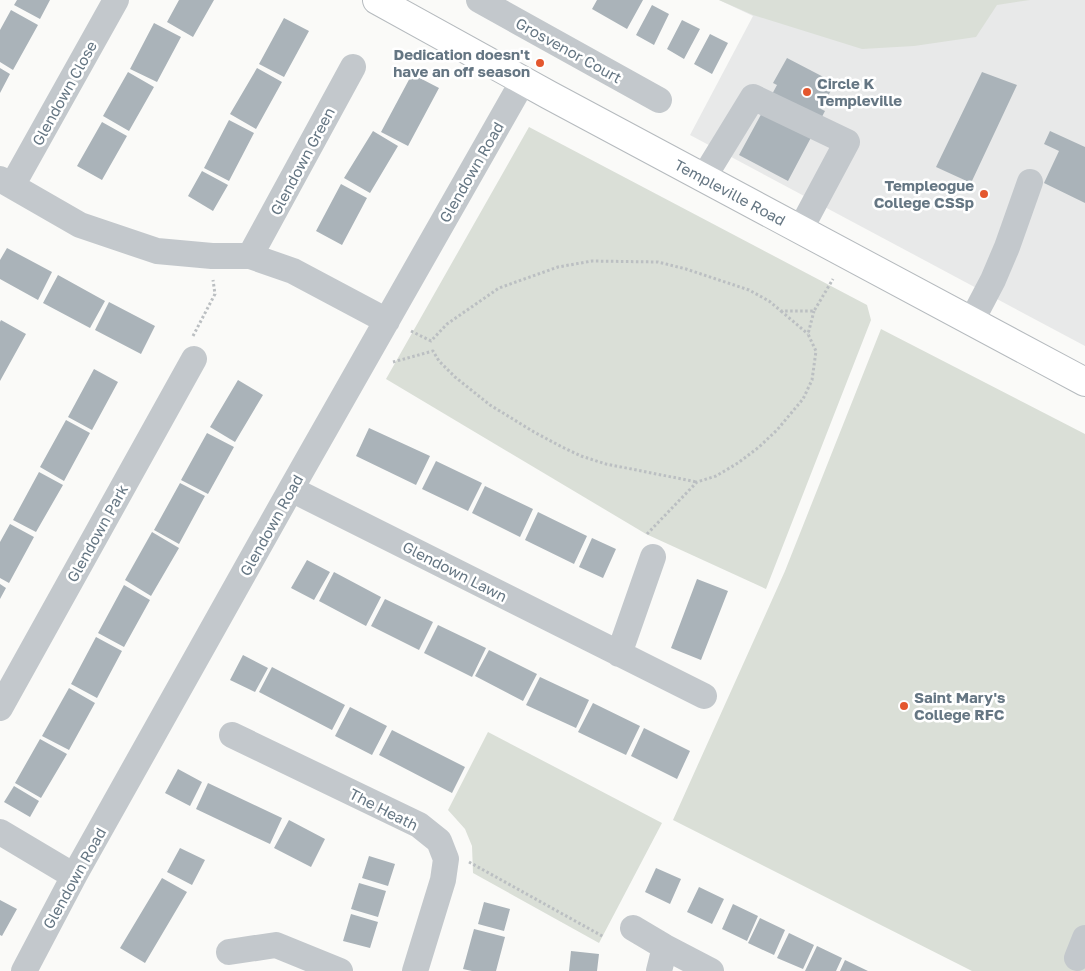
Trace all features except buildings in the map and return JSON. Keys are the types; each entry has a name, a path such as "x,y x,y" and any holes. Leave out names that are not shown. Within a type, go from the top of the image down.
{"main road":[{"name":"Templeville Road","path":"378,0 523,81 1085,382"}],"street":[{"name":"Glendown Close","path":"6,183 116,0"},
{"name":"Grosvenor Court","path":"479,0 659,100"},
{"name":"Glendown Green","path":"250,256 353,67"},
{"name":"Glendown Road","path":"24,971 74,876 523,81"},
{"path":"704,177 753,97 846,142 800,230"},
{"path":"971,322 1007,248 1030,182"},
{"path":"6,183 80,225 157,251 212,256 250,256 293,271 386,321"},
{"name":"Glendown Park","path":"0,708 193,347"},
{"name":"Glendown Lawn","path":"292,489 704,696"},
{"path":"619,654 649,546"},
{"name":"The Heath","path":"232,734 419,825 439,841 446,859 442,880 415,971"},
{"path":"0,832 74,876"},
{"path":"633,928 662,959 711,971"},
{"path":"229,952 276,945 340,971"}],"path":[{"path":"393,362 433,351 439,361 455,377 490,405 562,447 581,456 606,464 697,482 716,476 738,463 777,430 803,400 812,380 816,351 808,334 769,301 749,290 686,269 658,262 592,261 558,267 499,288 447,324 431,341 410,331"},
{"path":"193,347 215,294 213,279"},
{"path":"808,334 814,311 833,279"},
{"path":"780,311 814,311"},
{"path":"649,546 697,482"},
{"path":"466,861 604,937"}],"shaded area":[{"name":"Templeogue College CSSp","path":"719,0 1085,0 1085,346 690,135 753,16"},
{"path":"719,0 1030,0 997,5 976,37 914,46 862,49 753,15"},
{"path":"529,127 867,305 871,320 766,589 646,534 386,379"},
{"name":"Saint Mary's College RFC","path":"881,329 1085,434 1085,971 972,971 673,820 785,571"},
{"path":"488,732 662,823 599,943 473,873 472,846 465,829 448,810"}],"place":[{"name":"Dedication doesn't have an off season","path":"540,63"},
{"name":"Circle K Templeville","path":"807,92"},
{"name":"Templeogue College CSSp","path":"984,194"},
{"name":"Saint Mary's College RFC","path":"904,706"}]}
